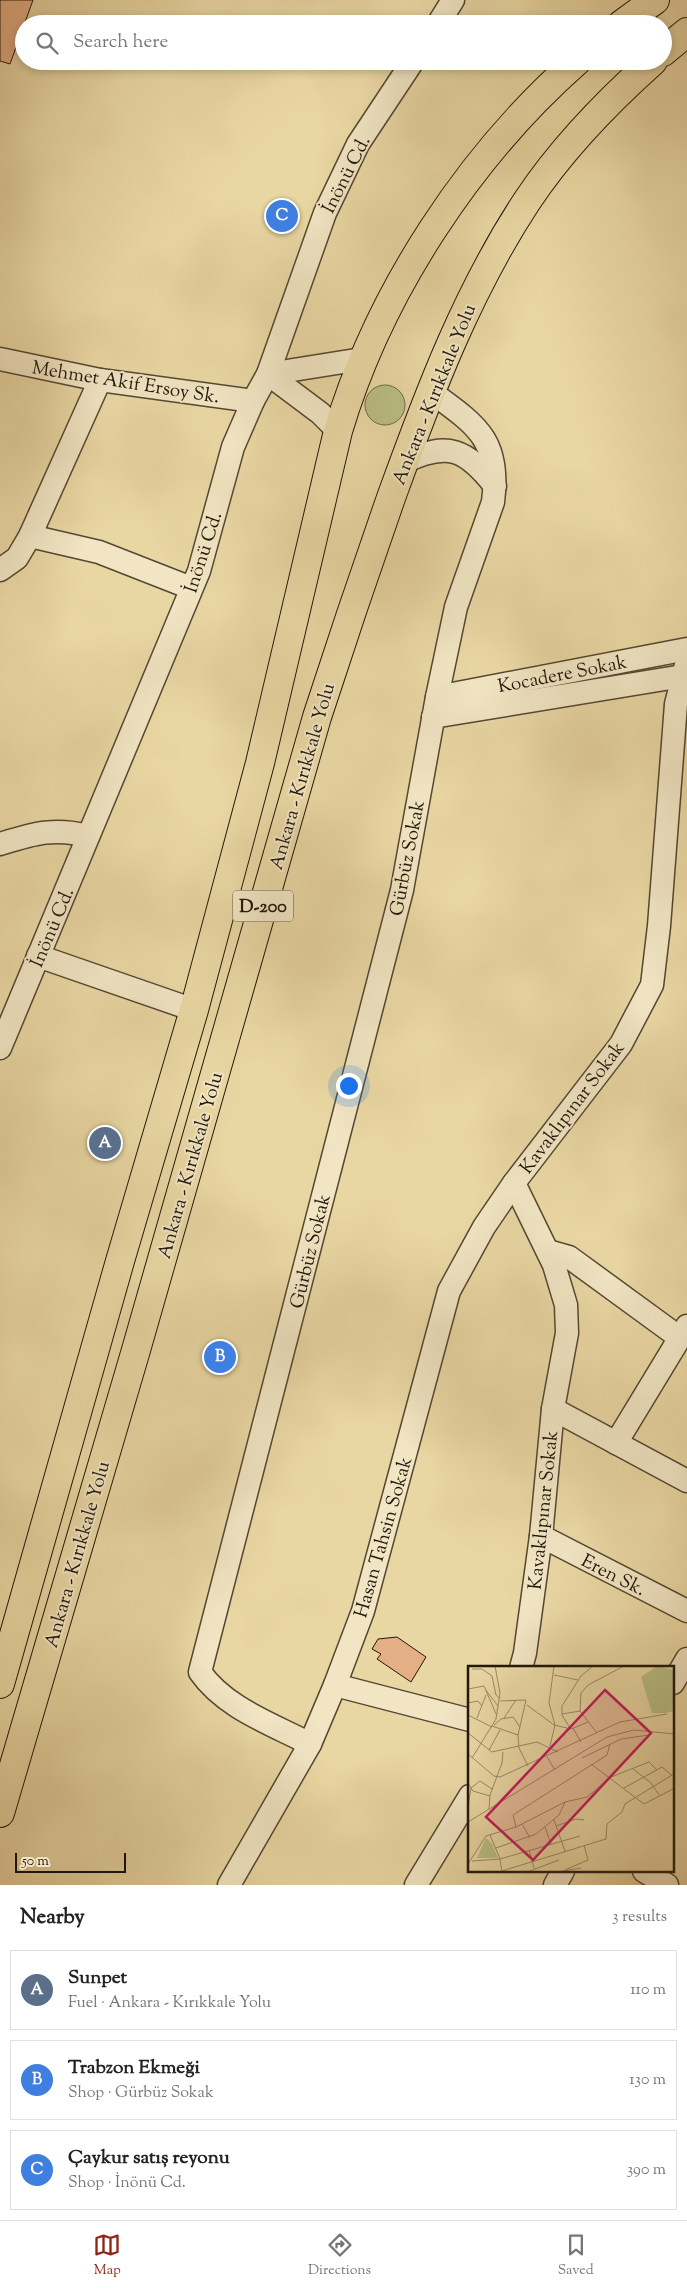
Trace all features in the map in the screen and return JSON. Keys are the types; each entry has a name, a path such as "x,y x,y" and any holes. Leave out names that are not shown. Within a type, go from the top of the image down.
{"highway":[{"path":"634,15 655,0"},
{"path":"672,44 687,32"},
{"name":"Ankara - Kırıkkale Yolu","path":"0,1684 120,1261 194,1010 260,763 338,431 362,359 425,243 462,186 533,103 568,70"},
{"name":"Ankara - Kırıkkale Yolu","path":"0,1812 136,1350 317,717 348,621 430,391 462,316 481,279 527,201 554,163 586,127 644,70"}],"street":[{"path":"444,15 453,0"},
{"name":"İnönü Cd.","path":"0,1048 198,571 234,448 253,401 268,374 324,213 358,144 407,70"},
{"name":"Mehmet Akif Ersoy Sk.","path":"0,359 100,380 253,401"},
{"path":"268,374 362,359"},
{"path":"268,374 320,413 338,431"},
{"path":"1,568 17,558 30,536 100,380"},
{"path":"430,391 471,422 481,432 494,462 496,486 493,502 456,607 435,707"},
{"path":"404,462 430,451 454,452 467,456 479,465 496,486"},
{"path":"30,536 100,552 191,588"},
{"name":"Kocadere Sokak","path":"435,707 687,649"},
{"name":"Kocadere Sokak","path":"435,707 685,668"},
{"name":"Kavaklıpınar Sokak","path":"522,1666 525,1653 541,1536 553,1409 567,1333 566,1305 554,1265 514,1183 621,1044 652,985 659,926 676,704 685,668"},
{"name":"Gürbüz Sokak","path":"310,1744 227,1701 210,1686 200,1672 402,890 435,707"},
{"path":"0,844 39,832 69,831 88,836"},
{"path":"38,956 194,1010"},
{"name":"Hasan Tahsin Sokak","path":"229,1885 310,1744 335,1685 363,1611 449,1291 484,1227 514,1183"},
{"path":"548,1251 569,1257 683,1332 616,1443"},
{"path":"553,1409 687,1481"},
{"name":"Eren Sk.","path":"541,1536 687,1611"},
{"path":"674,1681 687,1659"},
{"path":"335,1685 468,1719"},
{"path":"416,1885 468,1799"},
{"path":"555,1885 562,1872"},
{"path":"646,1872 667,1885"}],"green space":[{"path":"389,385 396,388 402,394 405,405 404,413 396,422 389,425 381,425 374,422 366,413 365,401 368,394 377,386"}],"building":[{"path":"0,0 33,0 28,15 15,15 15,50 10,64 0,61"},
{"path":"397,1637 426,1657 411,1682 377,1659 381,1654 372,1649 378,1639"}],"place":[{"name":"Çaykur satış reyonu","path":"282,216"},
{"name":"Sunpet","path":"105,1143"},
{"name":"Trabzon Ekmeği","path":"220,1357"}]}
